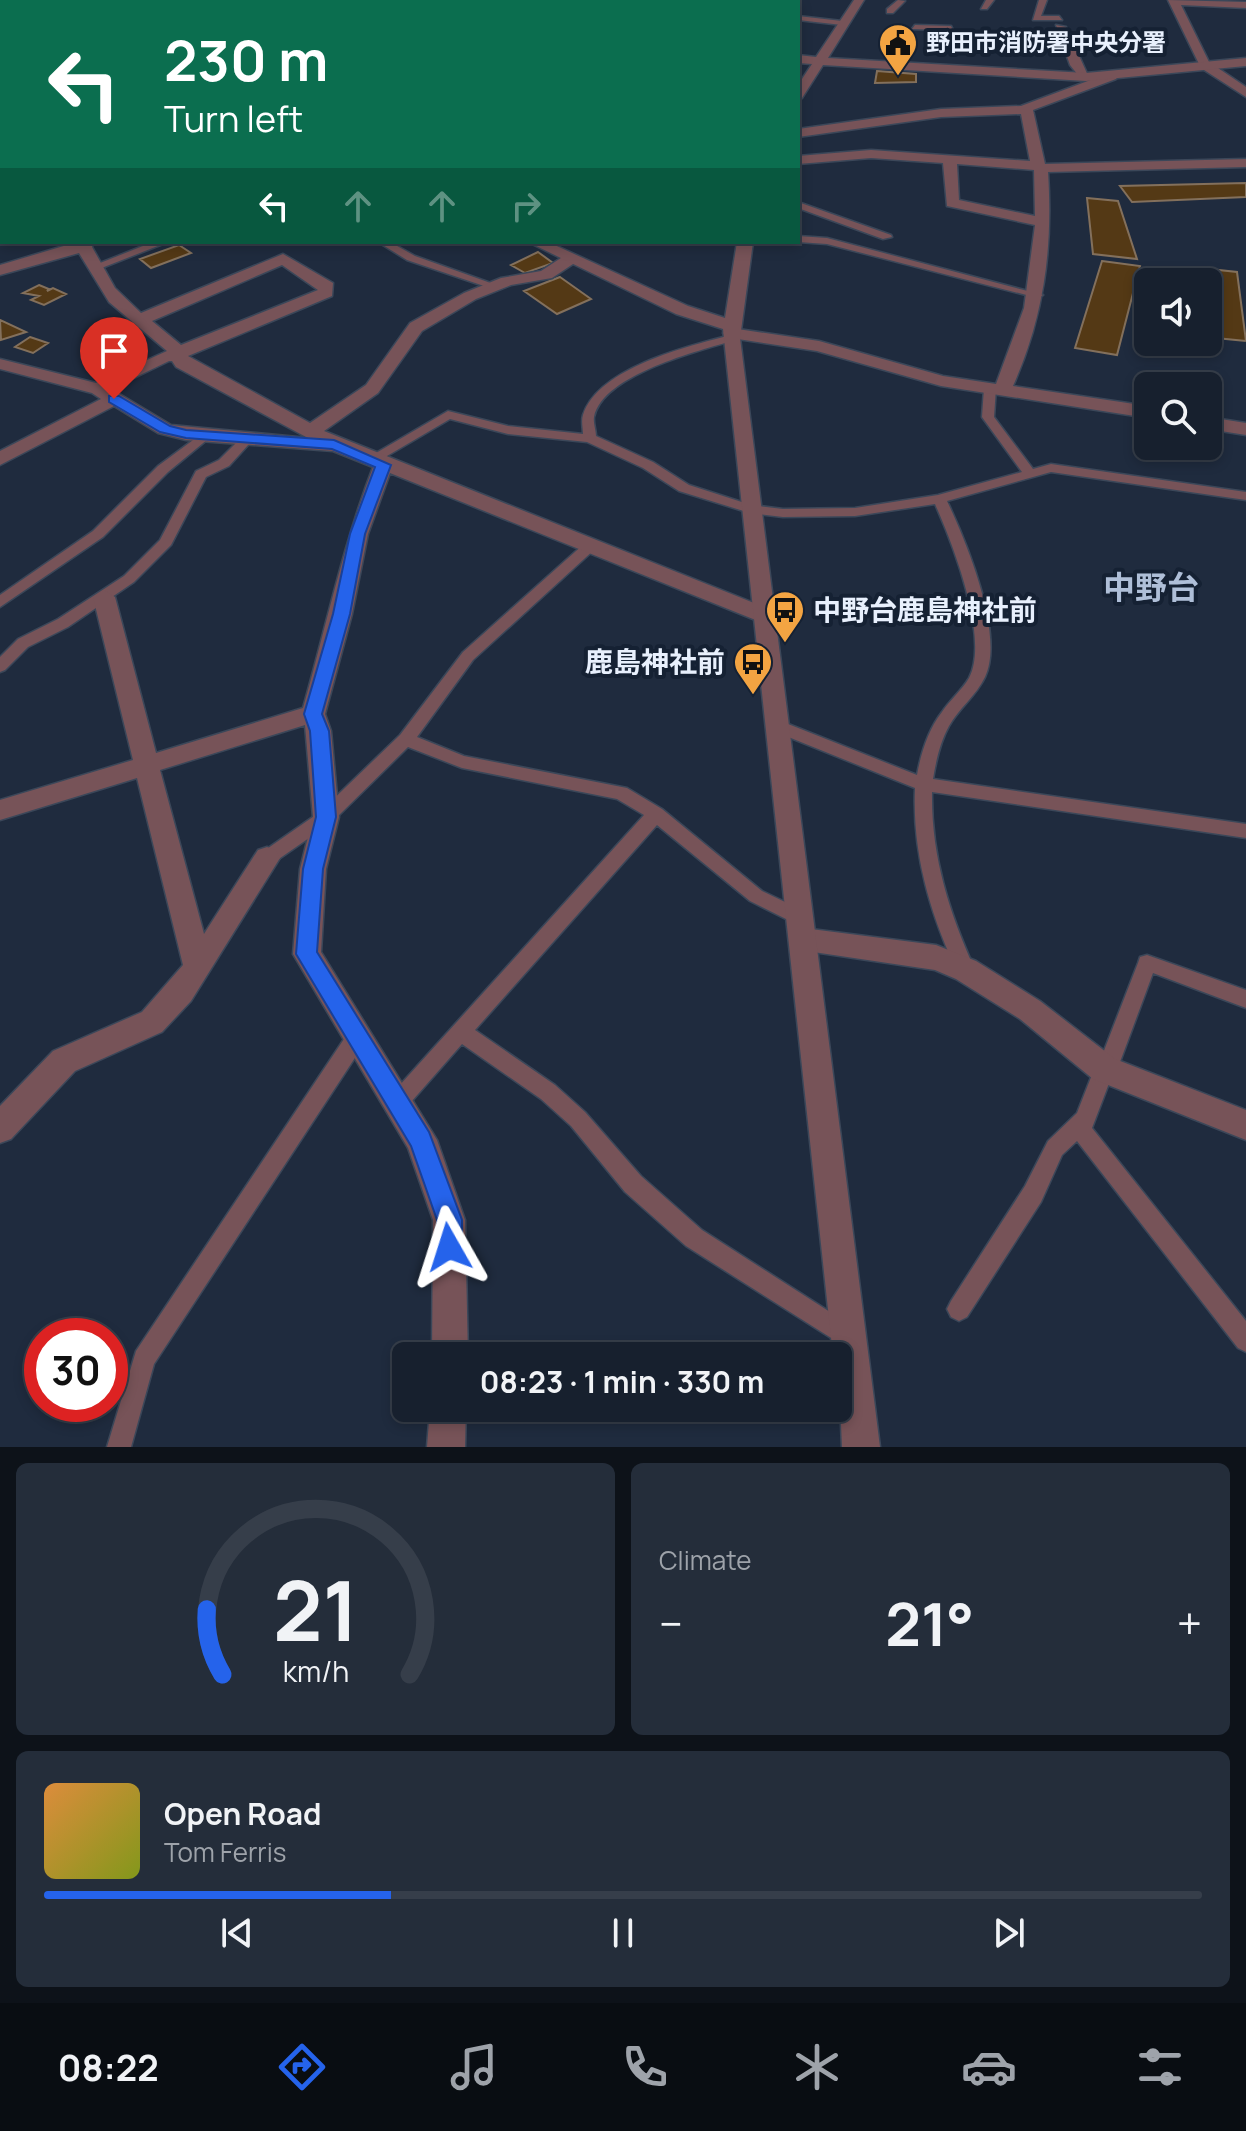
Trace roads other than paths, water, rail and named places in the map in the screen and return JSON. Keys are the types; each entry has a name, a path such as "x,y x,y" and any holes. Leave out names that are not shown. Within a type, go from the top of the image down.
{"street":[{"path":"800,92 859,0"},
{"path":"1164,0 1246,5"},
{"path":"1173,0 1206,65 1246,93"},
{"path":"1061,27 1076,65 1086,77"},
{"path":"800,59 1086,77 1246,62"},
{"path":"800,133 950,112 1026,110 1112,76"},
{"path":"996,389 1023,347 1038,295 1042,222 1039,167 1026,110"},
{"path":"800,160 871,154 1039,167 1246,163"},
{"path":"950,159 952,203 1042,222"},
{"path":"0,270 85,244 102,283 122,307 180,354 182,363 334,444 766,616"},
{"path":"545,244 573,250 593,270 731,332 819,346 941,381 1134,410"},
{"path":"745,244 731,332 861,1447"},
{"path":"311,431 372,389 416,327 494,286 546,275 573,250"},
{"path":"0,459 165,356 180,354 326,293 327,286 283,259 140,320"},
{"path":"3,367 106,394 165,429 245,441 334,444"},
{"path":"1222,425 1246,429"},
{"path":"377,462 341,614 313,714 319,731 326,817 313,869 307,954 421,1140 449,1220 450,1342"},
{"path":"104,597 198,967"},
{"path":"0,810 146,762 313,714"},
{"path":"0,1128 64,1061 152,1022 181,992 267,858"},
{"path":"802,929 936,958 966,970 1030,1010 1106,1070 1246,1125"},
{"path":"446,1447 447,1422"}],"lane":[{"path":"890,11 900,0"},
{"path":"1043,0 1036,18 1061,27"},
{"path":"800,18 842,23"},
{"path":"915,27 948,28 954,38 1061,27"},
{"path":"800,206 887,237"},
{"path":"800,239 827,241 1038,295"},
{"path":"95,267 158,244"},
{"path":"386,244 411,258 494,286"},
{"path":"590,438 586,428 591,411 601,394 621,378 731,332"},
{"path":"996,389 988,417 1030,474"},
{"path":"377,462 448,415 508,430 590,438 648,465 684,488 750,509 855,512 939,499 1051,468 1246,496"},
{"path":"0,602 98,534 163,469 204,436"},
{"path":"0,666 23,643 104,597 129,579 166,542 201,474 224,463 245,441"},
{"path":"939,499 950,521 979,610 980,670 939,729 922,784 926,849 941,908 966,970"},
{"path":"267,858 326,817 406,739 468,656 590,546"},
{"path":"777,726 922,784 1246,831"},
{"path":"406,739 462,762 621,793 656,814 756,896 802,929"},
{"path":"397,1103 656,814"},
{"path":"1246,999 1147,963 1081,1130 1246,1340"},
{"path":"461,1032 548,1092 578,1119 633,1184 694,1238 848,1337"},
{"path":"119,1447 144,1359 357,1037"},
{"path":"959,1309 1033,1194 1055,1148 1084,1120"}],"place":[{"name":"野田市消防署中央分署","path":"898,77"},
{"name":"中野台鹿島神社前","path":"785,644"},
{"name":"鹿島神社前","path":"753,696"}],"district":[{"name":"中野台","path":"1151,588"}]}
